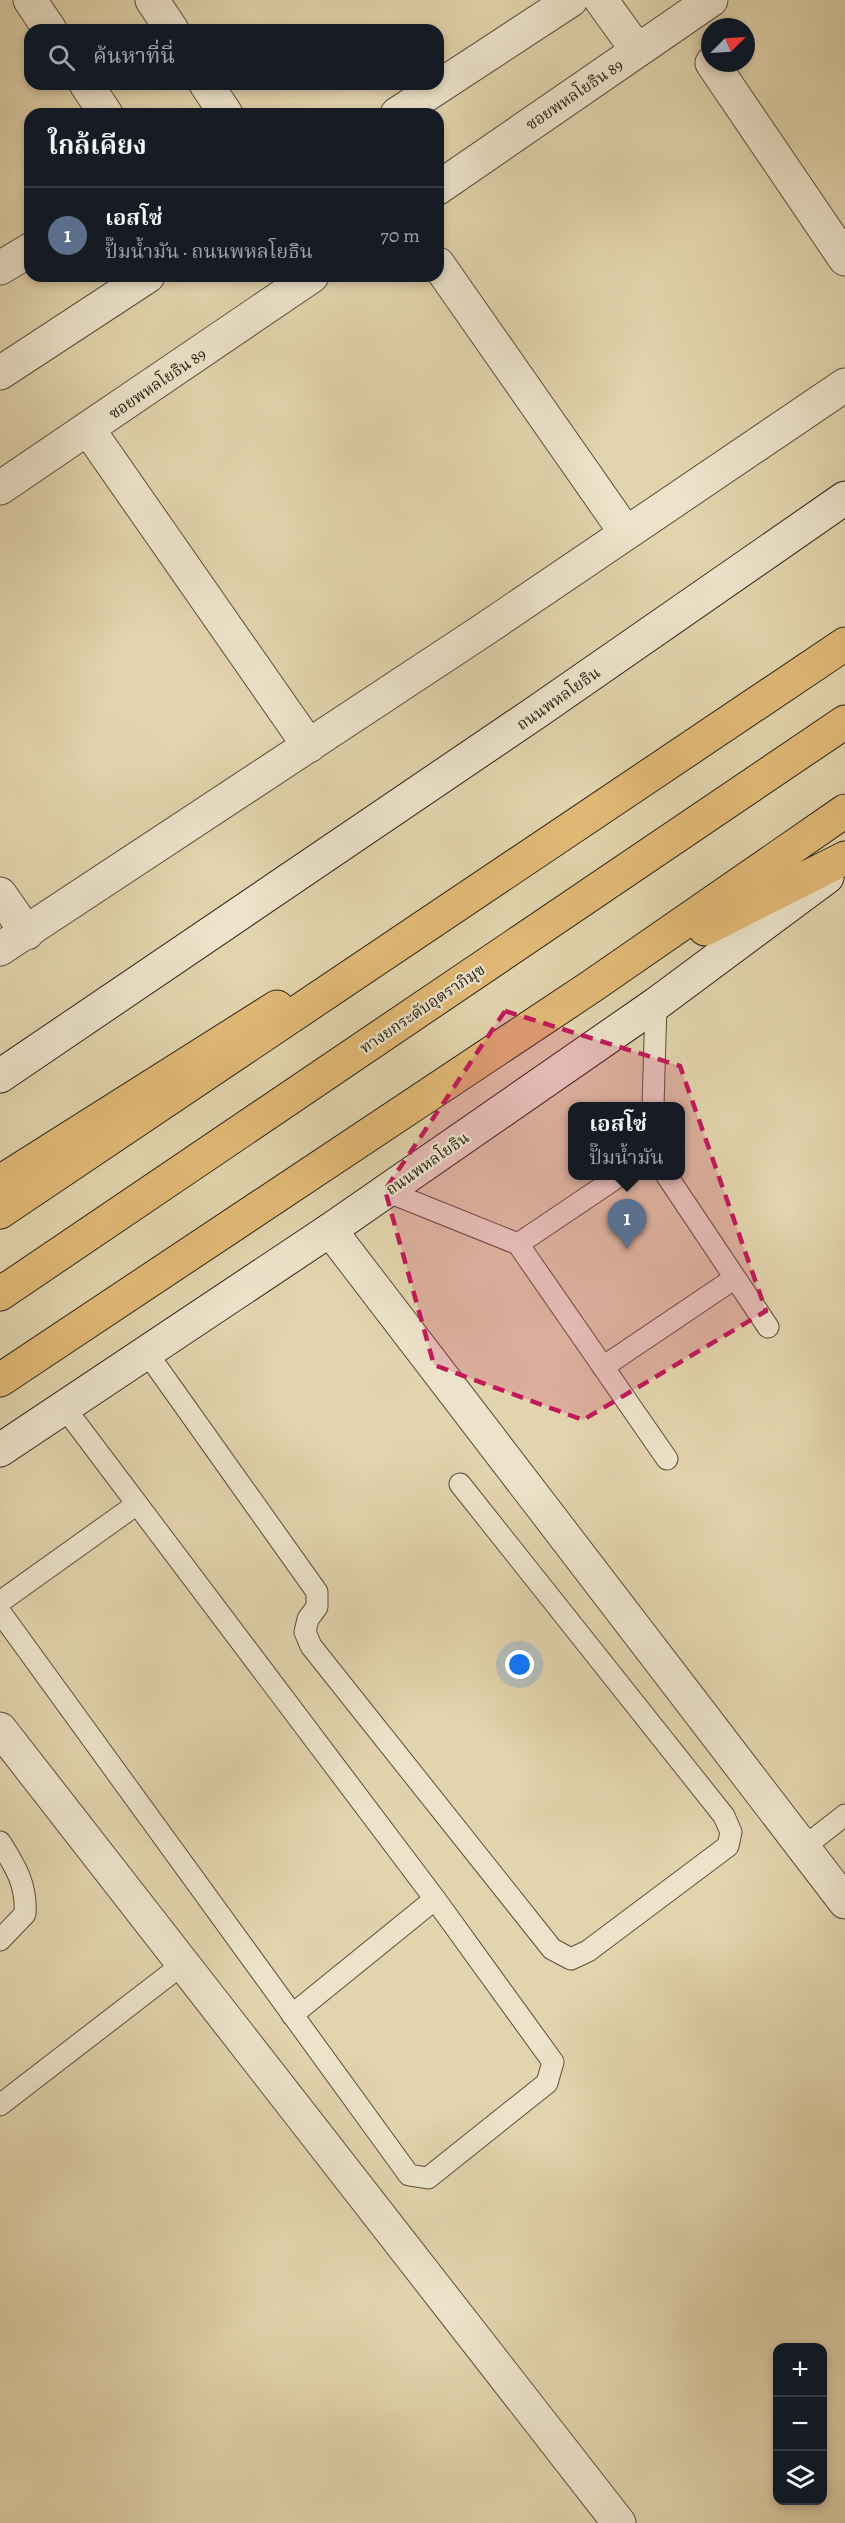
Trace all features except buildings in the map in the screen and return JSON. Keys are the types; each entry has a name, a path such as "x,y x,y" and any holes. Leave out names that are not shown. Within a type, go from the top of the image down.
{"highway":[{"path":"0,1182 591,809 845,636"},
{"path":"0,1212 845,644"},
{"name":"ทางยกระดับอุตราภิมุข","path":"0,1294 845,722"},
{"path":"0,1380 592,986 845,811"},
{"path":"592,986 845,858"}],"street":[{"path":"30,0 46,24"},
{"path":"152,0 168,24"},
{"path":"444,83 571,0"},
{"path":"601,0 637,50"},
{"name":"ซอยพหลโยธิน 89","path":"444,184 711,0"},
{"path":"682,20 701,48"},
{"path":"718,72 845,259"},
{"path":"90,90 102,108"},
{"path":"210,90 222,108"},
{"path":"406,108 434,90"},
{"path":"0,268 24,254"},
{"path":"444,273 626,533"},
{"path":"0,373 139,282"},
{"name":"ซอยพหลโยธิน 89","path":"6,472 88,429 303,282"},
{"path":"0,894 13,941 309,746 845,385"},
{"path":"88,429 309,746"},
{"name":"ถนนพหลโยธิน","path":"0,1076 538,711 845,498"},
{"name":"ถนนพหลโยธิน","path":"0,1450 330,1230 656,1004 845,864"},
{"path":"330,1230 845,1902"},
{"path":"0,1729 619,2523"}],"lane":[{"path":"653,1102 656,1004"},
{"path":"518,1244 613,1180"},
{"path":"670,1180 768,1327"},
{"path":"386,1191 518,1244 667,1459"},
{"path":"603,1367 735,1278"},
{"path":"147,1353 317,1592 317,1607 308,1619 305,1632 311,1646 552,1949 571,1959 588,1951 728,1846 731,1832 724,1816 460,1484"},
{"path":"0,1612 409,2175 428,2178 547,2083 553,2062 435,1899 64,1407"},
{"path":"0,1602 137,1504"},
{"path":"804,1847 845,1815"},
{"path":"0,1842 14,1864 27,1895 25,1914 0,1940"},
{"path":"292,2015 435,1899"},
{"path":"0,2105 183,1964"}],"highlighted area":[{"path":"505,1011 680,1066 766,1311 583,1420 434,1365 385,1190"}],"place":[{"name":"เอสโซ่","path":"627,1249"}]}
